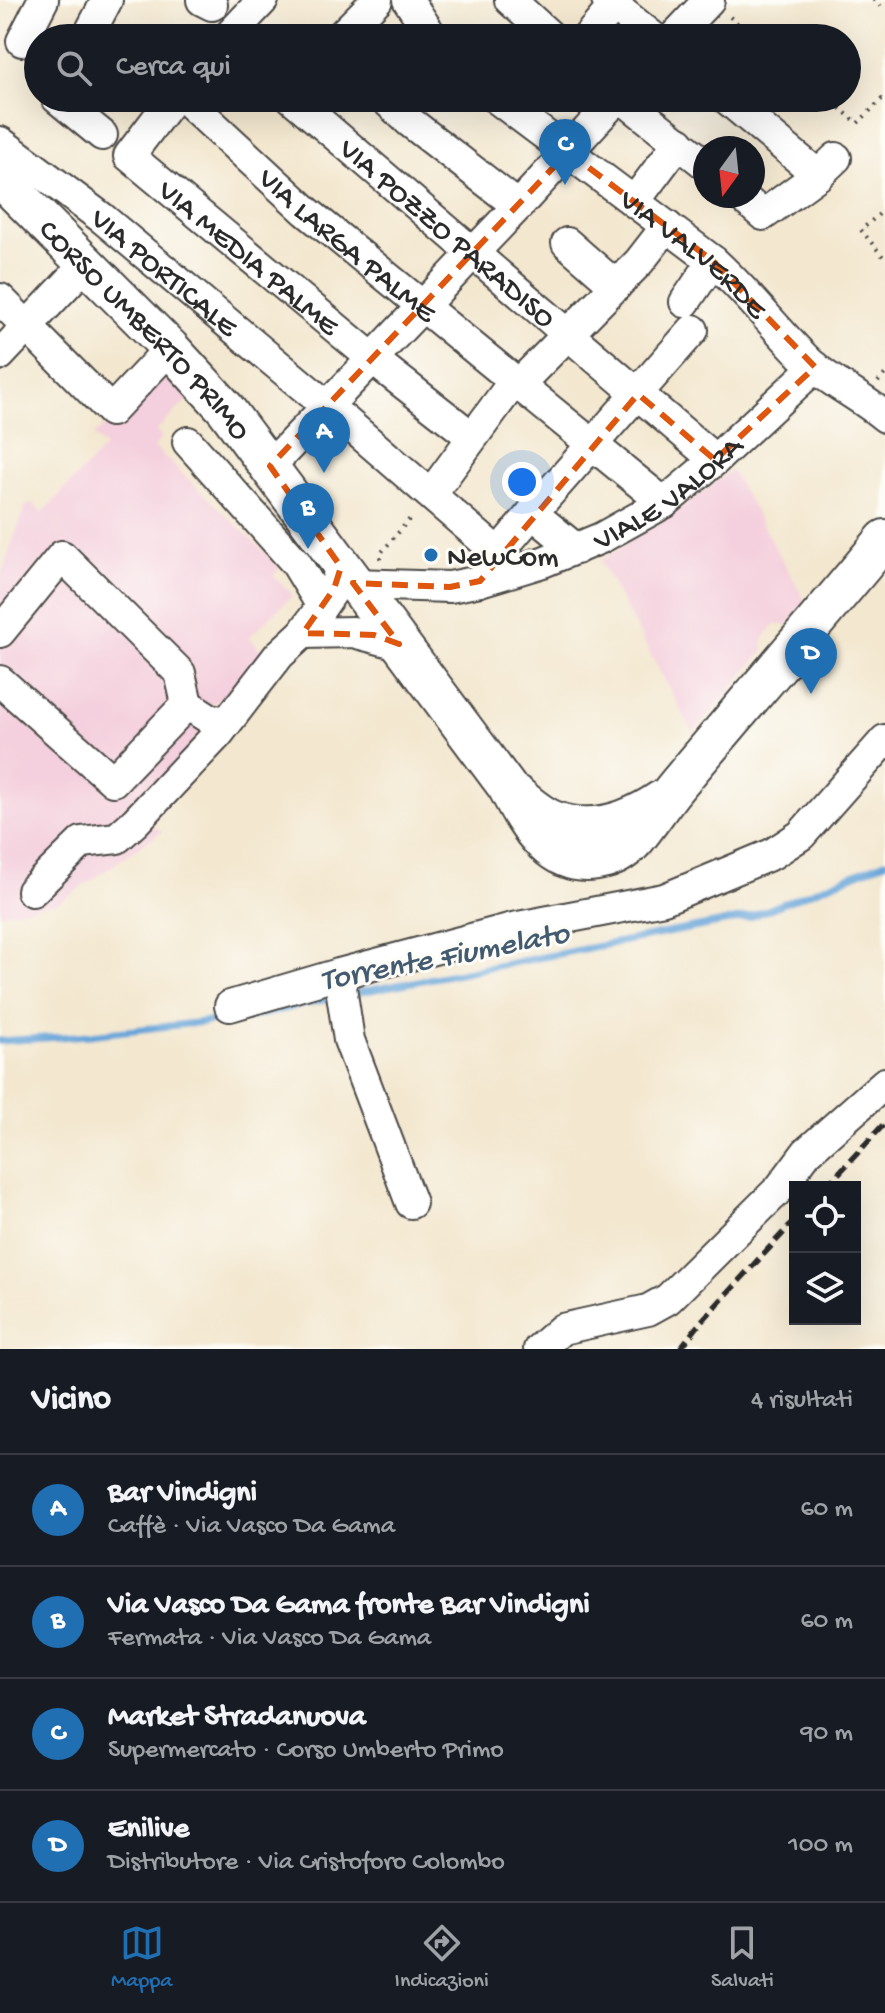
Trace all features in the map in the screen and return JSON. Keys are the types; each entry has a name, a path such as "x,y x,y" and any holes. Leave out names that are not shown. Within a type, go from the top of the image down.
{"main road":[{"name":"CORSO UMBERTO PRIMO","path":"0,178 170,348 225,408 270,466"},
{"path":"270,466 357,578 399,644 507,787 535,810 553,820 575,825 624,821 669,794 885,539"}],"street":[{"path":"31,24 43,0"},
{"path":"94,24 107,0"},
{"path":"220,16 263,0"},
{"path":"353,24 377,0"},
{"path":"408,0 424,24"},
{"path":"510,0 537,24"},
{"path":"597,24 611,3 637,24"},
{"path":"691,24 715,5"},
{"path":"22,41 24,37"},
{"path":"73,112 102,135"},
{"name":"VIA MEDIA PALME","path":"162,112 129,156 378,364 472,437"},
{"name":"VIA LARGA PALME","path":"199,112 306,211 664,503"},
{"name":"VIA POZZO PARADISO","path":"308,112 715,460"},
{"path":"399,112 518,206"},
{"name":"VIA VALVERDE","path":"515,112 713,261 739,283 815,367 874,408"},
{"name":"CORSO UMBERTO PRIMO","path":"270,466 336,413 423,307 606,112"},
{"path":"638,112 693,154"},
{"path":"747,112 827,166 765,199"},
{"name":"VIA PORTICALE","path":"0,142 102,218 508,561"},
{"path":"634,202 679,142"},
{"path":"431,494 506,392 519,384 616,286 667,226"},
{"path":"567,243 616,286"},
{"path":"508,561 532,513 638,394 689,316 713,261"},
{"path":"0,355 86,264"},
{"path":"0,299 111,411 170,348"},
{"name":"VIALE VALORA","path":"357,578 450,587 480,581 508,561 576,549 664,503 815,367"},
{"path":"188,442 296,563 322,606"},
{"path":"532,513 576,549"},
{"path":"0,632 62,556 180,673 187,704 210,719 226,722"},
{"path":"32,891 82,842 117,838 218,734 279,655 303,633 334,589 357,578"},
{"path":"303,633 353,632 399,644"},
{"path":"0,681 113,781 187,704"},
{"path":"230,1006 513,928 664,899 772,854 801,835 885,740"},
{"path":"339,974 349,1040 411,1203"},
{"path":"539,1349 562,1329 648,1310 668,1299 780,1188 807,1152 885,1083"}],"path":[{"path":"873,0 885,9"},
{"path":"715,5 738,24"},
{"path":"844,112 858,123 882,99 885,101"},
{"path":"885,209 861,230 885,259"},
{"path":"357,578 431,494"}],"highlighted area":[{"path":"568,152 713,261 815,367 715,460 638,394 480,581 450,587 353,583 399,644 374,635 303,633 334,589 341,567 270,466"}],"shaded area":[{"path":"168,363 189,398 156,431 162,438 154,447 281,567 273,576 293,595 249,637 265,655 228,695 210,705 210,727 152,825 162,831 60,902 0,914 0,577 25,507 32,503 42,513 105,447 94,436"},
{"path":"731,470 806,602 787,625 775,624 763,639 764,651 693,733 600,561"}],"waterway":[{"name":"Torrente Fiumelato","path":"350,994 750,917 885,862"},
{"name":"Torrente Fiumelato","path":"0,1041 90,1035 256,1016 334,997"}],"railway":[{"path":"832,1181 885,1123"},
{"path":"680,1349 789,1227"}],"place":[{"name":"Market Stradanuova","path":"565,185"},
{"name":"Bar Vindigni","path":"324,473"},
{"name":"Via Vasco Da Gama fronte Bar Vindigni","path":"308,549"},
{"name":"NewCom","path":"431,555"},
{"name":"Enilive","path":"811,694"}]}
